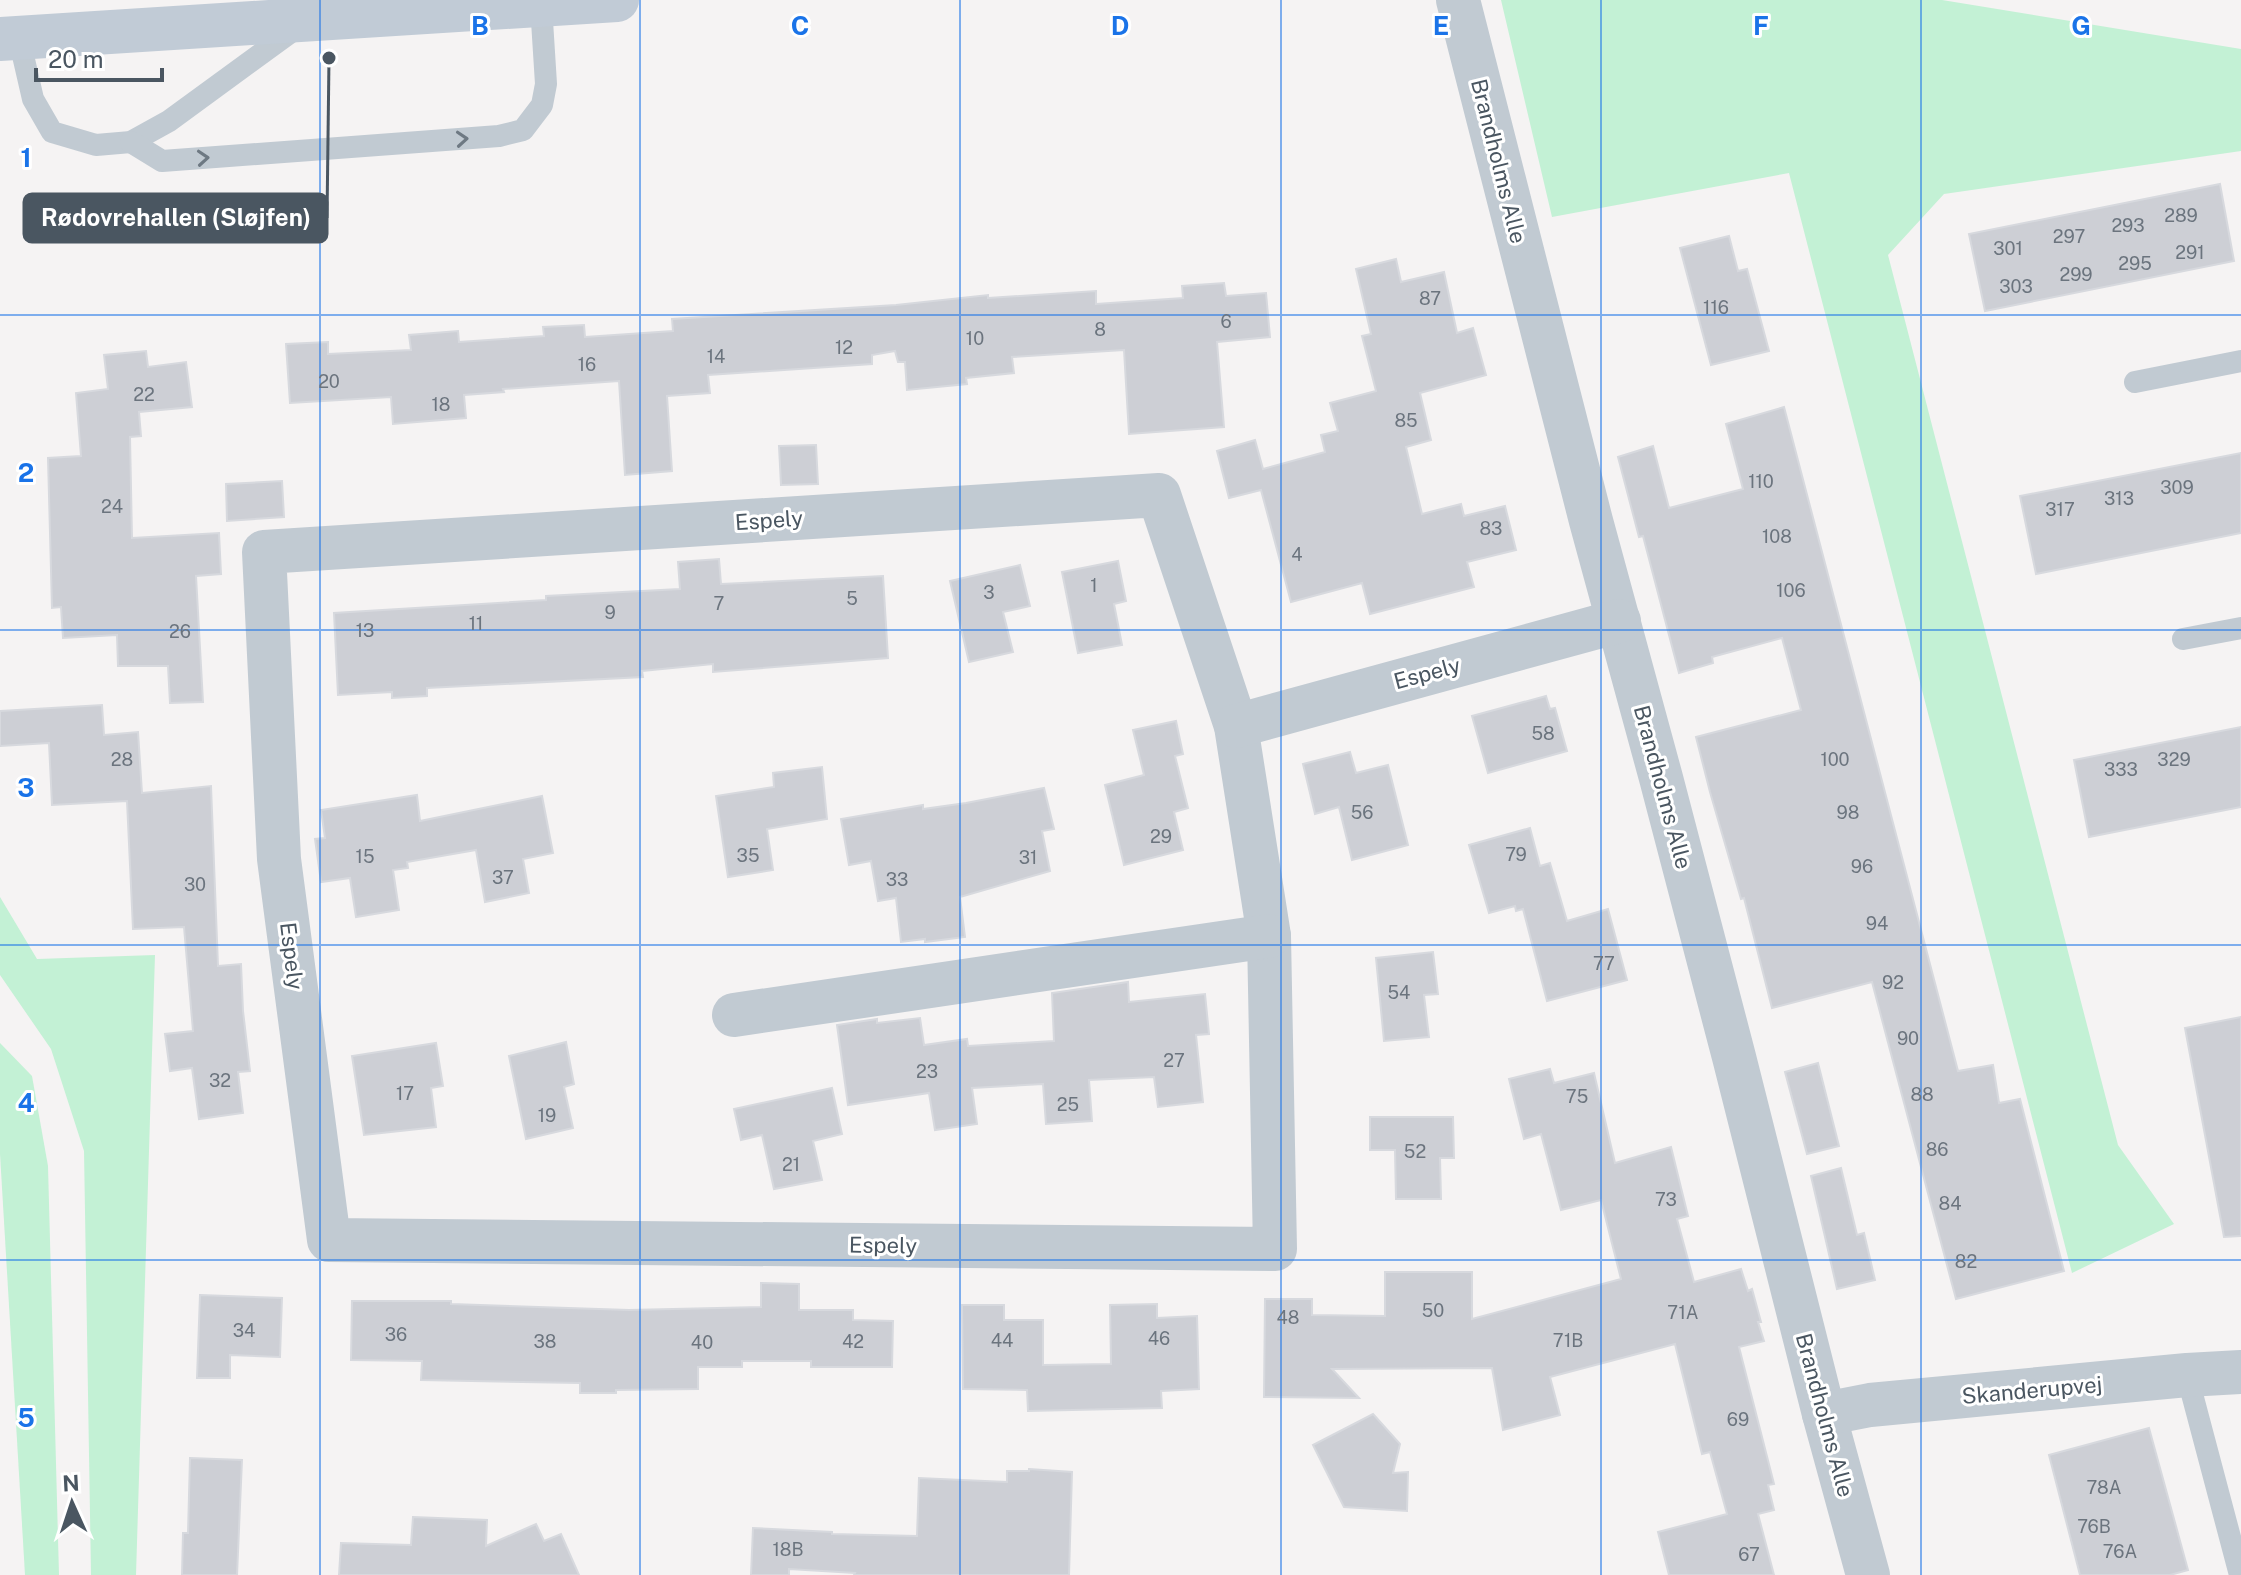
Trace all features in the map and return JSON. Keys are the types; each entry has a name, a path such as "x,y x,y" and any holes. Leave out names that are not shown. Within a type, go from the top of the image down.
{"street":[{"path":"10,38 617,0"},
{"name":"Brandholms Alle","path":"1458,0 1868,1575"},
{"name":"Espely","path":"1159,495 1236,726 1269,936 1275,1249 329,1240 279,859 264,552 1159,495"},
{"name":"Espely","path":"1236,726 1619,621"},
{"path":"734,1015 1269,936"},
{"name":"Skanderupvej","path":"1824,1414 1870,1405 2241,1372"}],"lane":[{"path":"131,142 162,161 499,136 523,130 542,105 546,84 541,5"},
{"path":"10,38 33,99 52,132 96,145 131,142 169,121 308,19"},
{"path":"2135,382 2241,361"},
{"path":"2183,639 2241,628"},
{"path":"2187,1375 2240,1575"}],"green space":[{"path":"1501,0 1942,0 2241,49 2241,151 1944,194 1888,255 2118,1145 2174,1224 2072,1273 1789,173 1552,217"},
{"path":"0,897 37,959 155,955 136,1575 91,1575 84,1151 51,1049 0,975"},
{"path":"0,1043 32,1076 48,1166 59,1575 25,1575 0,1154"}],"building":[{"path":"2220,184 2234,261 1985,311 1969,234"},
{"path":"1729,236 1738,271 1747,269 1769,351 1711,365 1680,248"},
{"path":"1396,259 1401,282 1444,272 1457,333 1473,328 1486,375 1420,393 1431,440 1406,447 1422,514 1461,504 1464,516 1505,506 1516,550 1467,562 1474,587 1370,614 1362,583 1291,602 1261,490 1229,498 1217,451 1255,440 1263,469 1325,452 1321,435 1338,431 1330,403 1376,391 1362,336 1371,334 1356,269"},
{"path":"1224,283 1226,296 1266,293 1270,337 1217,342 1224,427 1129,434 1124,350 1012,357 1014,373 966,378 967,384 907,390 905,362 898,362 895,351 872,355 872,364 708,375 710,393 667,396 672,471 625,475 619,381 503,389 504,392 464,395 466,418 393,424 391,397 290,403 286,344 328,342 328,354 411,350 409,335 458,331 459,342 544,336 543,327 584,325 585,337 673,331 672,319 896,305 988,295 988,298 1096,291 1096,304 1183,298 1182,286"},
{"path":"146,351 148,367 186,362 192,407 139,412 141,436 130,437 132,538 219,533 221,574 196,576 203,702 170,703 168,666 118,666 117,635 63,638 61,607 52,608 48,458 81,456 76,393 108,389 104,355"},
{"path":"1784,407 1958,1071 1993,1065 1999,1103 2020,1099 2064,1271 1956,1299 1872,982 1772,1008 1744,898 1741,899 1710,792 1696,737 1801,710 1782,638 1712,657 1713,663 1679,673 1643,536 1639,537 1618,457 1653,446 1669,508 1743,489 1726,424"},
{"path":"816,445 818,484 781,485 779,446"},
{"path":"2241,453 2241,533 2036,574 2020,496"},
{"path":"282,481 284,517 227,521 226,484"},
{"path":"719,559 721,584 883,576 888,658 713,672 713,664 642,671 643,677 427,688 427,696 392,698 392,692 338,695 334,613 680,589 678,562"},
{"path":"1118,561 1126,601 1114,604 1122,645 1078,653 1062,572"},
{"path":"1020,565 1030,606 1003,612 1013,652 969,662 950,581"},
{"path":"1546,696 1550,709 1555,708 1567,751 1488,773 1472,716"},
{"path":"102,705 104,735 138,732 142,793 211,786 218,966 241,964 250,1071 238,1072 243,1113 199,1119 192,1068 170,1071 165,1034 193,1031 184,927 133,929 127,801 52,805 49,743 0,746 0,711"},
{"path":"1176,721 1183,754 1175,756 1188,808 1174,812 1183,850 1124,865 1105,785 1144,775 1133,730"},
{"path":"2241,727 2241,807 2089,837 2074,760"},
{"path":"1350,752 1356,773 1388,765 1408,845 1352,860 1339,807 1315,814 1303,764"},
{"path":"822,767 827,819 767,829 773,870 728,877 716,796 774,787 773,773"},
{"path":"1044,788 1054,829 1042,831 1050,871 960,897 965,937 901,942 896,898 878,901 871,861 849,865 841,819 923,805 923,809 966,803"},
{"path":"417,795 420,821 542,796 553,853 523,859 529,893 485,902 476,850 407,862 408,868 393,870 399,910 356,917 350,878 321,882 315,839 325,838 321,810"},
{"path":"1530,828 1540,866 1550,863 1567,921 1608,909 1627,980 1547,1001 1523,909 1516,911 1515,906 1489,913 1469,845"},
{"path":"1433,952 1438,994 1424,995 1429,1037 1384,1041 1376,958"},
{"path":"1128,982 1129,1002 1205,994 1209,1034 1196,1035 1203,1102 1158,1107 1154,1077 1089,1080 1092,1121 1046,1124 1043,1084 972,1088 977,1124 935,1130 929,1093 848,1105 837,1025 877,1019 877,1023 920,1018 924,1045 967,1039 968,1046 1054,1041 1052,993"},
{"path":"2241,1017 2241,1236 2224,1237 2185,1028"},
{"path":"566,1042 574,1084 564,1087 573,1128 526,1139 509,1056"},
{"path":"436,1043 443,1086 431,1088 436,1127 364,1135 352,1056"},
{"path":"1818,1063 1839,1146 1807,1154 1785,1072"},
{"path":"1550,1069 1554,1083 1594,1073 1615,1163 1671,1147 1688,1216 1677,1219 1694,1282 1741,1269 1748,1291 1752,1289 1764,1341 1739,1347 1774,1484 1768,1485 1774,1510 1758,1514 1774,1575 1669,1575 1658,1532 1727,1514 1710,1452 1702,1454 1675,1344 1550,1377 1560,1415 1503,1430 1492,1368 1332,1369 1359,1398 1264,1397 1265,1299 1312,1299 1312,1315 1385,1316 1385,1272 1472,1272 1472,1319 1621,1279 1601,1200 1561,1210 1541,1134 1524,1139 1509,1079"},
{"path":"832,1088 842,1134 813,1141 822,1180 774,1189 762,1135 741,1140 734,1109"},
{"path":"1370,1117 1453,1117 1454,1158 1440,1158 1441,1199 1396,1199 1395,1150 1370,1150"},
{"path":"1841,1168 1857,1235 1864,1233 1875,1280 1837,1289 1811,1176"},
{"path":"761,1283 799,1284 799,1310 853,1310 853,1320 893,1321 892,1367 811,1367 811,1361 742,1361 742,1367 698,1367 698,1389 580,1393 580,1383 421,1380 422,1361 351,1360 352,1301 451,1301 451,1304 629,1310 761,1307"},
{"path":"200,1295 282,1298 280,1357 230,1355 230,1378 197,1378"},
{"path":"1157,1304 1157,1318 1197,1316 1199,1389 1161,1391 1162,1408 1028,1411 1027,1390 963,1389 962,1305 1004,1305 1004,1320 1043,1320 1043,1365 1111,1364 1110,1305"},
{"path":"1373,1414 1400,1444 1393,1473 1408,1472 1407,1511 1344,1507 1313,1445"},
{"path":"2149,1428 2188,1570 2170,1575 2080,1575 2049,1455"},
{"path":"190,1458 242,1460 237,1575 182,1575 183,1533 188,1533"},
{"path":"1007,1471 1072,1472 1069,1575 854,1575 789,1569 789,1575 751,1575 753,1528 917,1536 919,1478 1007,1482"},
{"path":"413,1517 487,1520 486,1546 536,1524 544,1541 561,1534 579,1575 339,1575 341,1543 411,1545"}],"place":[{"name":"Rødovrehallen (Sløjfen)","path":"329,58"}]}
